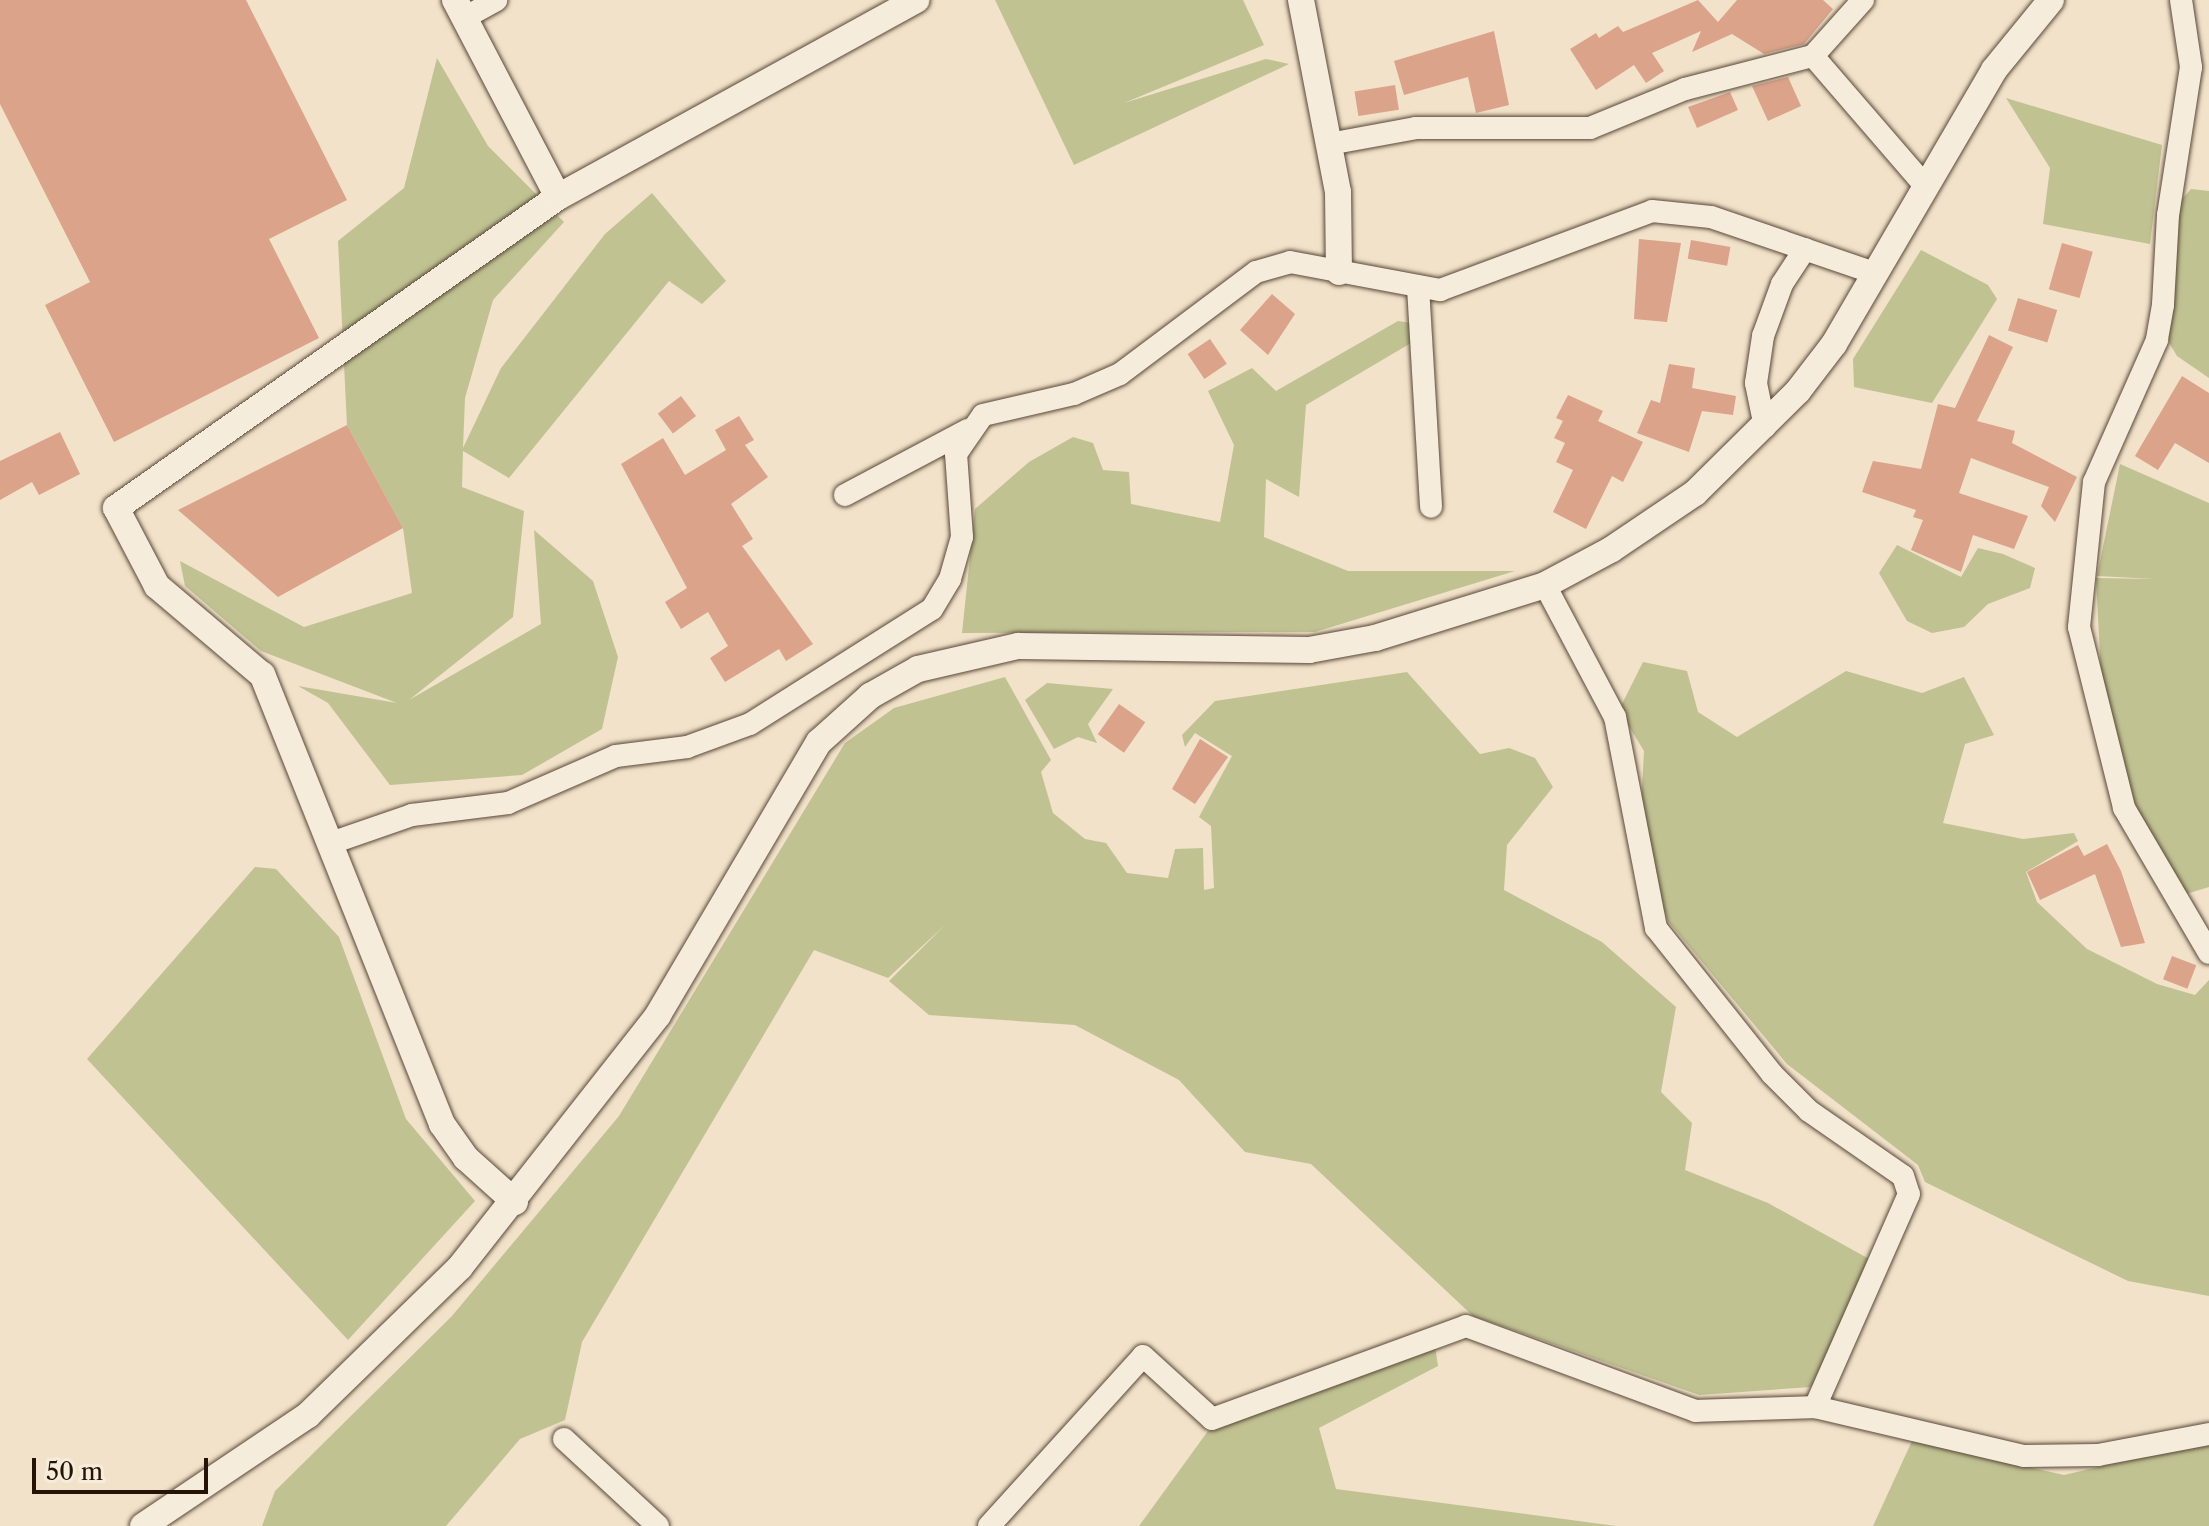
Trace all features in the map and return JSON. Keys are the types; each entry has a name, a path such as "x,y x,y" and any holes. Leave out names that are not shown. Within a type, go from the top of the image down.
{"street":[{"path":"496,0 459,9 558,197"},
{"path":"515,1202 466,1158 442,1124 334,842 262,675 157,586 116,508 558,197 916,0"},
{"path":"1301,0 1329,144 1339,272"},
{"path":"1329,144 1416,128 1590,128 1685,89 1813,56 1863,0"},
{"path":"143,1526 308,1415 368,1363 515,1202 658,1015 819,742 870,696 918,669 966,654 1063,644 1309,650 1389,634 1545,585 1695,493 1765,427 1834,344 1994,70 2051,0"},
{"path":"2181,0 2191,67 2168,215 2163,305 2157,340 2094,482 2079,627 2124,808 2209,953"},
{"path":"1813,56 1926,187"},
{"path":"845,495 968,430 983,415 1074,394 1120,374 1256,272 1290,262 1440,290 1485,278 1605,223 1652,211 1711,217 1875,273"},
{"path":"1765,427 1756,383 1763,336 1782,284 1805,249"},
{"path":"1418,287 1431,507"},
{"path":"334,842 412,815 508,803 616,756 687,747 750,724 918,618 950,579 962,537 956,454 968,430"},
{"path":"1545,585 1615,717 1656,928 1772,1074 1809,1111 1903,1176 1909,1194 1815,1407"},
{"path":"989,1526 1143,1356 1212,1419 1466,1326 1696,1411 1815,1407 2024,1456 2098,1455 2209,1434"},
{"path":"564,1439 658,1526"}],"green space":[{"path":"995,0 1243,0 1264,45 1124,103 1266,59 1289,64 1074,165"},
{"path":"437,58 488,146 564,222 493,300 465,398 463,448 501,368 605,234 652,193 726,281 702,304 669,281 509,478 463,451 462,487 524,511 513,617 409,700 541,624 534,530 593,581 618,657 602,729 522,775 390,785 328,703 298,686 397,703 261,651 185,586 180,561 304,627 412,593 403,528 347,425 338,241 404,188"},
{"path":"2006,98 2162,145 2150,244 2043,224 2050,168"},
{"path":"2191,189 2209,191 2209,378 2177,356 2159,326 2168,215"},
{"path":"1921,250 1988,285 1997,299 1932,403 1854,387 1853,359"},
{"path":"1398,321 1411,323 1411,343 1306,405 1299,497 1266,479 1264,537 1348,571 1515,571 1315,632 962,633 975,509 1029,462 1073,437 1093,443 1103,470 1129,472 1131,504 1220,522 1234,445 1208,391 1252,368 1276,391"},
{"path":"2120,464 2209,503 2209,887 2186,894 2140,838 2104,733 2096,578 2155,579 2097,576"},
{"path":"1897,545 1961,577 1978,548 2003,554 2035,568 2030,588 1988,604 1964,627 1932,633 1907,621 1879,573"},
{"path":"1643,662 1687,671 1698,712 1737,737 1846,671 1922,693 1964,677 1994,735 1965,744 1943,823 2023,839 2074,833 2078,841 2026,872 2037,902 2087,949 2157,984 2195,995 2209,980 2209,1296 2128,1281 1925,1182 1918,1165 1787,1064 1668,921 1639,843 1644,751 1619,710"},
{"path":"1407,672 1480,754 1509,748 1535,758 1553,787 1507,845 1504,890 1602,942 1676,1007 1661,1092 1692,1123 1685,1170 1768,1203 1871,1260 1811,1387 1699,1395 1473,1316 1311,1164 1245,1152 1179,1080 1075,1025 929,1015 889,981 946,924 888,978 814,950 582,1342 565,1420 520,1439 446,1526 262,1526 275,1491 452,1316 619,1116 845,743 894,708 1005,677 1051,760 1041,772 1053,813 1085,839 1106,843 1127,873 1168,878 1175,849 1203,848 1204,890 1214,888 1211,826 1199,817 1232,756 1195,733 1185,747 1182,735 1215,701"},
{"path":"1047,683 1113,689 1088,724 1097,743 1078,737 1054,749 1025,700"},
{"path":"255,867 276,869 339,937 406,1119 475,1201 348,1340 87,1059"},
{"path":"1435,1346 1438,1366 1319,1428 1336,1489 1616,1526 1139,1526 1208,1431"},
{"path":"1912,1441 2064,1475 2209,1441 2209,1526 1873,1526"}],"building":[{"path":"0,0 246,0 347,200 269,239 319,338 114,442 45,305 90,282 0,104"},
{"path":"1698,0 1718,22 1737,0 1823,0 1833,9 1804,44 1764,54 1732,34 1692,52 1701,31 1652,53 1664,71 1646,83 1634,65 1596,90 1570,49 1596,33 1599,38 1618,26 1623,32"},
{"path":"1494,31 1509,105 1476,113 1468,77 1404,95 1394,61"},
{"path":"1788,77 1801,106 1768,121 1752,86"},
{"path":"1395,85 1399,110 1358,116 1355,91"},
{"path":"1730,92 1738,110 1697,128 1688,107"},
{"path":"1639,239 1681,243 1667,322 1634,319"},
{"path":"1691,240 1730,247 1727,266 1688,259"},
{"path":"2062,243 2093,252 2080,298 2049,289"},
{"path":"1272,294 1295,314 1268,355 1240,330"},
{"path":"2018,298 2057,310 2047,343 2008,331"},
{"path":"1989,335 2013,347 1977,421 2015,431 2012,443 2077,477 2055,522 2041,506 2049,487 1971,458 1959,493 2028,516 2014,549 1973,535 1961,572 1911,550 1923,520 1913,517 1916,510 1862,492 1873,461 1921,469 1938,404 1955,408"},
{"path":"1210,339 1227,364 1204,379 1188,354"},
{"path":"1669,364 1695,368 1692,388 1736,396 1733,415 1702,411 1689,452 1637,433 1651,400 1660,403"},
{"path":"2182,376 2209,393 2209,463 2175,443 2158,470 2135,456"},
{"path":"1568,395 1603,411 1598,421 1643,442 1623,482 1612,476 1586,529 1553,512 1573,470 1556,462 1565,443 1554,438 1563,421 1556,418"},
{"path":"681,396 696,416 673,433 658,413"},
{"path":"739,416 754,440 745,445 768,477 731,504 753,539 742,546 813,644 786,661 779,649 725,682 710,658 728,646 708,612 681,629 665,602 687,588 621,464 663,438 685,475 726,450 715,430"},
{"path":"347,425 403,528 278,597 178,510"},
{"path":"60,432 80,474 39,495 32,482 0,500 0,461"},
{"path":"1119,704 1145,722 1124,753 1098,734"},
{"path":"1200,739 1228,757 1195,804 1172,789"},
{"path":"2107,844 2121,871 2145,943 2121,947 2095,874 2040,900 2027,872 2078,845 2084,856"},
{"path":"2172,956 2196,965 2187,989 2163,979"}]}
